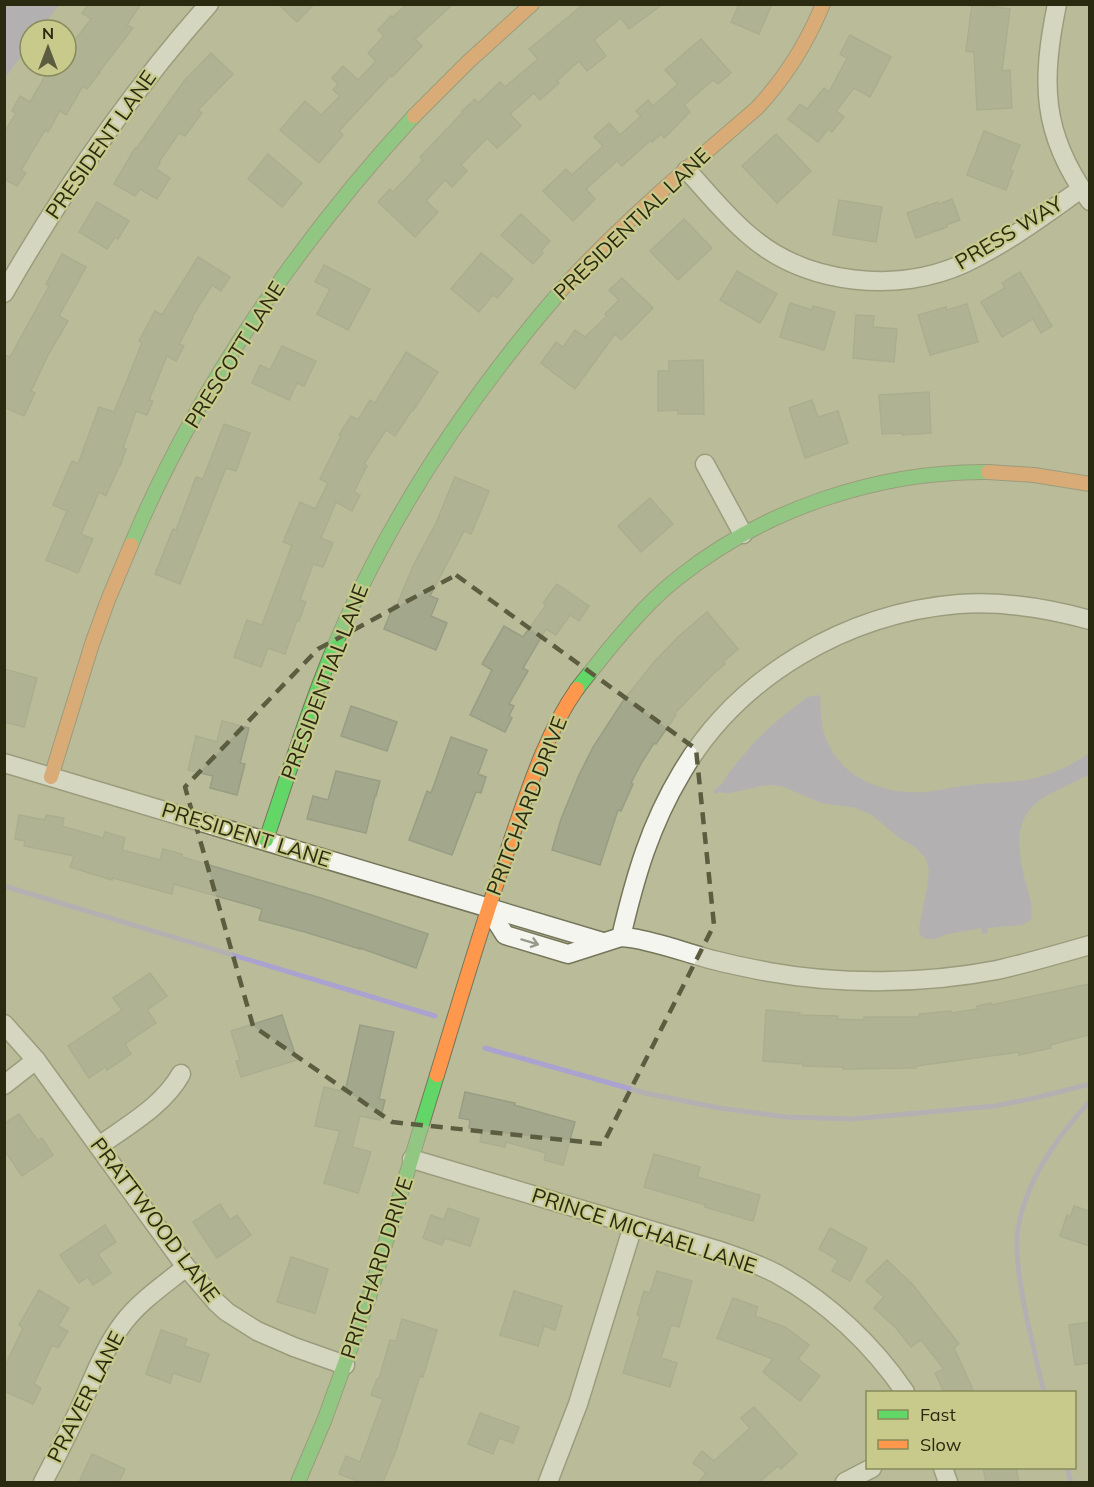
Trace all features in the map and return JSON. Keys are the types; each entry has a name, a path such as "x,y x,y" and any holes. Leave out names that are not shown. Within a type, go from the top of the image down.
{"street":[{"name":"PRESIDENT LANE","path":"4,293 105,134 145,81 209,4"},
{"name":"PRESCOTT LANE","path":"51,777 90,650 151,500 238,343 301,251 371,164 449,80 532,4"},
{"name":"PRESIDENTIAL LANE","path":"266,840 305,723 357,594 386,537 453,428 492,373 565,285 625,225 770,94 800,52 823,4"},
{"path":"1057,4 1047,65 1050,111 1061,151 1085,195"},
{"name":"PRESS WAY","path":"687,170 736,223 765,247 797,264 822,273 869,281 909,279 948,270 1002,243 1085,195"},
{"path":"705,465 743,534"},
{"name":"PRITCHARD DRIVE","path":"298,1482 345,1365 386,1249 488,908 533,778 565,706 580,684 631,622 651,602 719,549 743,534 784,515 828,499 920,476 964,473 1012,474 1058,478 1089,484"},
{"path":"612,940 650,836 683,770 709,734 732,708 754,688 789,663 826,641 864,625 903,613 930,608 960,604 1018,605 1089,620"},
{"name":"PRESIDENT LANE","path":"4,763 488,908 612,940 641,939 709,959 772,972 820,978 878,981 938,978 995,970 1089,945"},
{"name":"PRATTWOOD LANE","path":"4,1024 36,1060 204,1290 227,1312 267,1336 345,1365"},
{"path":"4,1085 36,1060"},
{"path":"99,1146 158,1103 175,1085 181,1074"},
{"name":"PRINCE MICHAEL LANE","path":"412,1159 756,1264 805,1292 846,1325 863,1341 904,1391"},
{"path":"548,1482 578,1404 633,1226"},
{"name":"PRAVER LANE","path":"43,1482 80,1408 101,1359 115,1335 142,1302 186,1267"},
{"path":"845,1482 868,1469"}],"highlighted area":[{"path":"456,575 696,749 714,925 603,1144 392,1122 253,1026 185,787 318,649"}],"shaded area":[{"path":"5,4 59,5 49,18 18,18 18,60 5,78"},
{"path":"819,695 824,733 837,758 859,778 891,790 926,792 1026,780 1055,772 1089,753 1089,775 1046,796 1025,816 1020,847 1031,905 1031,920 1022,925 987,928 988,933 982,934 981,928 948,934 935,939 925,939 920,935 919,928 929,871 926,859 916,848 898,837 872,815 856,808 821,803 784,787 773,785 715,794 714,790 721,785 757,739 807,697"}],"building":[{"path":"89,4 141,4 127,25 133,28 100,72 87,89 83,86 66,115 60,111 48,132 45,130 21,170 26,173 17,186 4,179 4,133 16,113 12,111 20,96 30,102 44,78 78,78 78,36 91,19 82,13"},
{"path":"278,4 314,4 297,22"},
{"path":"407,4 453,4 415,39 422,46 392,77 391,75 339,131 343,135 319,163 280,130 305,101 321,115 340,96 333,90 338,84 332,78 343,66 358,80 376,61 368,53 384,36 378,30"},
{"path":"584,4 663,4 629,29 621,18 594,40 606,56 587,71 579,61 540,100 534,93 510,114 521,126 497,148 487,138 461,165 467,171 452,187 445,180 426,201 438,212 415,237 378,202 390,189 393,192 423,160 420,157 475,99 478,103 500,82 505,87 538,59 529,49"},
{"path":"739,4 772,4 759,34 731,22"},
{"path":"972,4 1010,9 1002,71 1010,70 1012,108 977,110 974,52 966,51"},
{"path":"850,35 891,57 870,97 854,88 836,111 844,117 832,132 828,129 818,142 788,119 800,104 807,109 824,88 829,92 847,58 840,54"},
{"path":"701,39 731,73 718,84 713,80 684,105 690,112 664,138 661,134 652,142 651,140 622,166 617,161 586,189 595,199 573,221 543,191 566,169 572,175 603,146 594,137 609,123 620,135 641,116 636,111 648,100 653,106 678,84 665,70"},
{"path":"211,53 233,74 198,110 202,113 185,136 179,133 159,162 156,169 170,178 157,199 140,189 135,196 114,184 135,148 184,81"},
{"path":"984,131 1020,145 1010,170 1013,171 1006,190 967,175"},
{"path":"776,134 811,171 777,203 742,166"},
{"path":"268,154 302,183 282,207 248,179"},
{"path":"952,199 960,220 916,238 907,213"},
{"path":"839,200 882,207 876,242 833,235"},
{"path":"97,202 129,221 118,239 115,237 107,249 79,232"},
{"path":"521,214 550,241 533,264 501,235"},
{"path":"684,219 712,248 678,280 650,251"},
{"path":"481,253 513,279 497,298 493,295 479,312 451,289"},
{"path":"62,254 86,267 59,316 68,321 49,353 31,391 35,393 24,416 4,407 4,355 10,357 49,286 46,284"},
{"path":"198,257 230,277 221,291 212,285 192,317 179,344 184,346 176,361 167,356 149,400 153,401 147,415 136,411 123,448 126,449 120,466 106,496 99,492 81,534 93,539 78,573 46,560 67,511 53,505 72,461 78,464 99,407 114,412 142,343 139,341 155,311 162,315"},
{"path":"324,265 370,289 348,330 317,314 330,289 315,282"},
{"path":"737,271 777,294 760,323 720,300"},
{"path":"1020,272 1052,326 1041,333 1033,319 1002,337 981,302 1005,288 1002,283"},
{"path":"622,278 653,308 621,340 615,334 575,389 541,363 556,342 563,347 575,330 585,337 607,316 605,314 619,300 609,290"},
{"path":"790,303 812,310 813,306 835,312 824,350 780,337"},
{"path":"967,304 978,342 930,355 918,315"},
{"path":"856,315 874,316 873,327 897,329 894,362 853,358"},
{"path":"282,346 316,361 304,386 297,383 289,400 252,383 260,365 270,370"},
{"path":"406,352 438,372 395,436 386,430 364,464 367,466 354,492 360,495 352,511 336,502 321,538 333,543 323,567 313,564 300,600 306,602 285,654 268,648 261,667 234,657 247,620 262,625 292,545 283,542 300,502 315,509 328,483 320,479 341,436 339,435 351,416 358,420 370,400 375,403"},
{"path":"703,360 704,414 678,414 678,410 658,411 658,371 669,371 669,361"},
{"path":"929,392 931,433 882,434 879,395"},
{"path":"812,400 818,417 838,411 848,443 805,458 789,408"},
{"path":"224,424 250,433 236,471 226,468 180,584 155,574 173,529 176,530 196,477 203,479"},
{"path":"455,477 489,491 471,534 464,531 430,596 438,599 431,616 447,623 436,650 384,629 394,604 397,605 413,566 436,523"},
{"path":"650,498 673,524 641,552 618,526"},
{"path":"557,584 589,606 579,621 570,615 556,635 546,629 523,668 528,671 509,704 514,706 509,716 512,718 505,732 470,715 492,670 482,664 504,626 523,637 546,605 543,603"},
{"path":"707,612 738,649 674,714 676,715 656,744 654,743 631,783 633,784 621,811 618,810 600,865 552,850 561,819 593,747 623,701 654,662"},
{"path":"4,669 37,678 24,727 4,722"},
{"path":"351,706 397,722 387,751 341,736"},
{"path":"222,721 249,728 240,763 245,764 237,795 210,788 213,776 188,770 196,736 217,742"},
{"path":"451,737 487,750 478,774 486,777 481,793 476,792 452,855 409,840 427,791 431,793"},
{"path":"336,771 380,781 366,833 307,819 313,796 328,800"},
{"path":"19,815 45,820 46,815 64,818 62,826 103,838 105,832 125,838 122,850 160,860 163,849 182,854 182,857 321,898 428,934 416,968 360,948 259,920 262,909 174,884 172,894 113,878 112,880 70,867 74,856 24,846 25,841 15,839"},
{"path":"150,973 167,996 147,1010 156,1023 125,1044 131,1054 107,1070 105,1067 89,1078 68,1046 122,1010 113,998"},
{"path":"1089,984 1089,1035 1050,1045 1051,1048 1019,1055 1019,1052 916,1066 916,1068 843,1069 843,1067 803,1066 803,1064 763,1061 766,1010 800,1013 799,1015 838,1016 837,1019 919,1017 919,1014 978,1009 977,1006"},
{"path":"282,1015 297,1060 241,1077 236,1061 240,1060 231,1031"},
{"path":"360,1025 394,1032 379,1099 385,1100 380,1120 360,1116 352,1147 371,1152 358,1193 324,1183 340,1131 315,1126 324,1087 345,1092"},
{"path":"465,1092 515,1103 514,1105 575,1122 563,1165 544,1160 546,1153 506,1142 505,1147 480,1142 482,1131 469,1128 470,1120 459,1118"},
{"path":"19,1114 38,1141 42,1138 53,1155 22,1176 4,1150 4,1124"},
{"path":"654,1154 700,1167 697,1177 760,1195 753,1221 644,1187"},
{"path":"220,1204 230,1220 237,1215 251,1235 217,1258 193,1222"},
{"path":"1074,1206 1089,1211 1089,1246 1060,1236 1067,1215 1070,1217"},
{"path":"448,1208 479,1219 470,1246 445,1238 442,1245 423,1238 431,1215 444,1220"},
{"path":"105,1225 116,1242 98,1254 111,1273 93,1285 88,1277 79,1283 60,1255"},
{"path":"830,1228 867,1248 850,1281 832,1271 838,1260 819,1249"},
{"path":"291,1257 328,1269 315,1313 277,1302"},
{"path":"887,1260 913,1285 959,1344 954,1348 974,1391 944,1391 935,1373 944,1369 921,1340 911,1347 896,1328 874,1308 884,1297 866,1281"},
{"path":"657,1271 692,1281 679,1327 671,1325 661,1358 677,1363 670,1387 623,1373 640,1316 637,1315 644,1291 650,1293"},
{"path":"39,1290 69,1308 58,1326 68,1331 58,1348 52,1345 34,1384 41,1388 33,1404 4,1391 4,1368 23,1328 19,1325"},
{"path":"514,1291 562,1306 555,1330 544,1326 538,1346 500,1335"},
{"path":"733,1298 758,1307 755,1316 785,1327 809,1345 798,1359 820,1376 800,1401 763,1372 773,1359 717,1338"},
{"path":"402,1319 437,1330 423,1377 420,1376 383,1482 360,1482 339,1474 346,1456 360,1462 383,1399 371,1395 379,1379 390,1340 396,1341"},
{"path":"1089,1322 1089,1363 1075,1365 1069,1325"},
{"path":"161,1330 187,1339 184,1346 209,1354 200,1382 173,1373 170,1383 146,1374"},
{"path":"754,1407 797,1454 781,1469 778,1466 759,1482 699,1482 706,1473 693,1463 702,1451 714,1461 750,1428 741,1418"},
{"path":"480,1413 519,1427 513,1443 499,1438 493,1454 468,1444"},
{"path":"92,1454 125,1469 119,1482 79,1482"},
{"path":"983,1469 1016,1469 1019,1482 986,1482"}],"waterway":[{"path":"4,886 435,1016"},
{"path":"485,1048 645,1093 719,1108 786,1117 852,1119 995,1106 1090,1084"},
{"path":"1044,1391 1020,1279 1017,1248 1020,1219 1025,1200 1042,1164 1090,1101"},
{"path":"1067,1469 1071,1482"}],"traffic: fast":[{"path":"131,545 157,487 187,429 254,318 291,265 331,214 414,116"},
{"path":"266,840 333,649 390,532 415,489 470,406 563,288"},
{"path":"577,689 624,631 659,594 712,554 747,532 785,514 864,487 905,478 947,473 988,472"},
{"path":"298,1482 324,1421 369,1297 437,1075"}],"traffic: slow":[{"path":"414,116 468,62 532,4"},
{"path":"563,288 633,217 757,108 795,59 823,4"},
{"path":"988,472 1034,475 1090,484"},
{"path":"51,777 92,644 131,545"},
{"path":"437,1075 484,922 527,794 548,740 577,689"}]}
